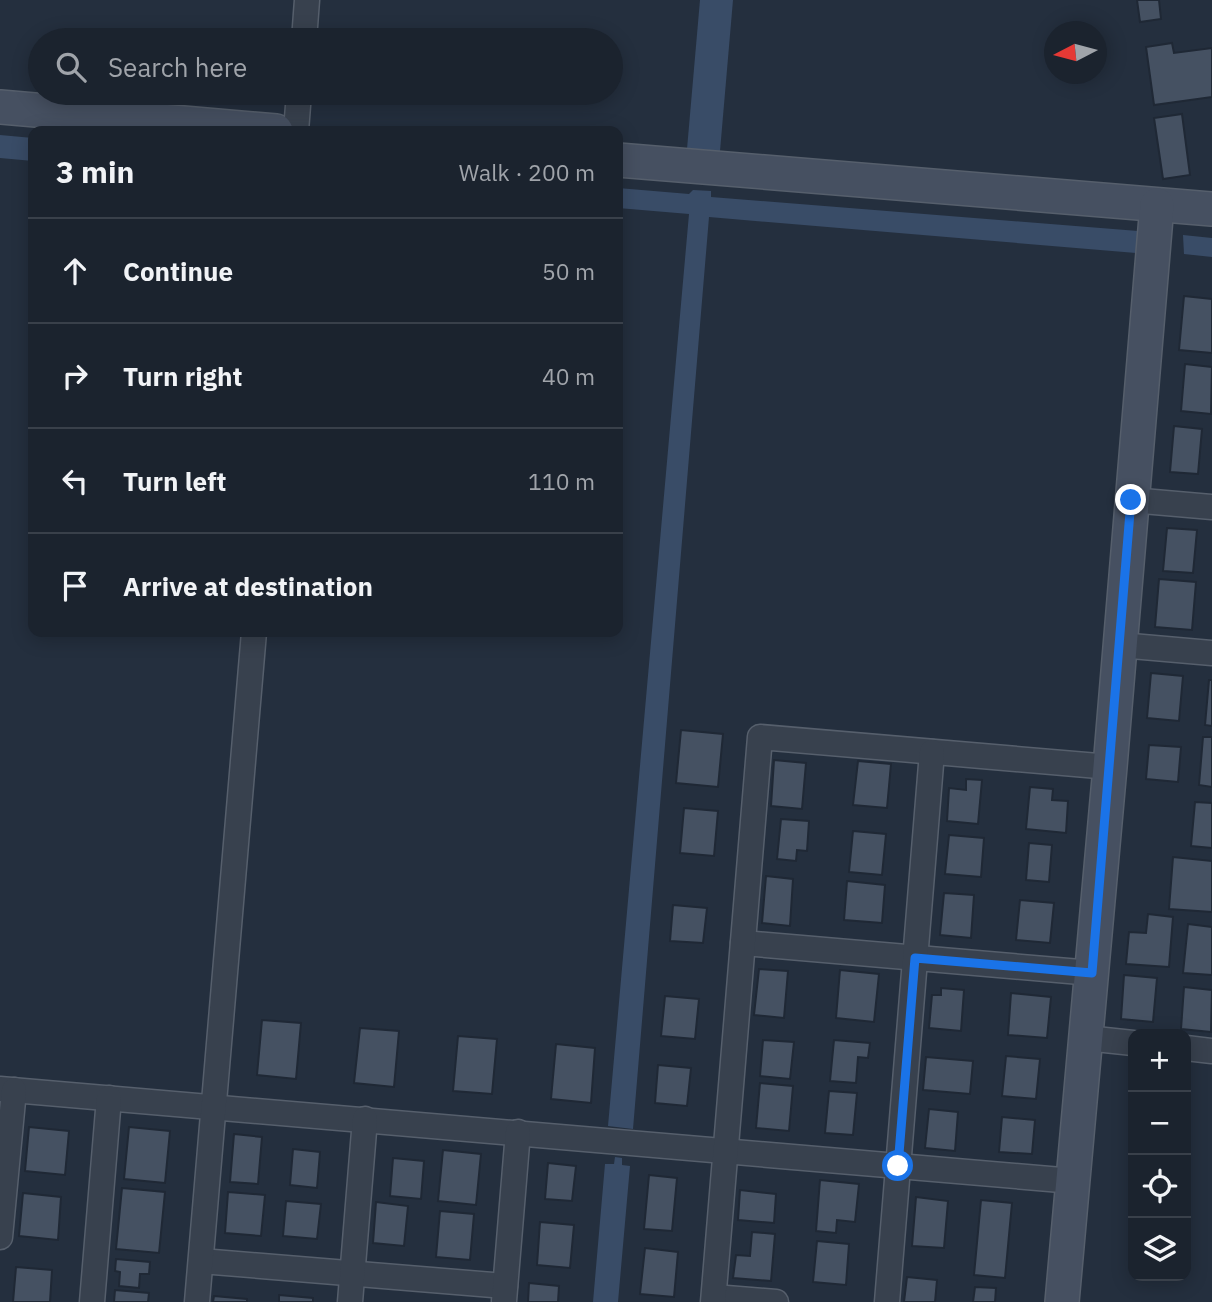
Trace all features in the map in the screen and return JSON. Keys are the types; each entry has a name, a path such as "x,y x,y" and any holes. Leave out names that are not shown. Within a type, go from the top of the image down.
{"street":[{"path":"305,28 307,0"},
{"path":"296,126 298,105"},
{"path":"0,107 218,126"},
{"path":"623,160 1212,209"},
{"path":"1062,1302 1157,205"},
{"path":"1131,500 1212,507"},
{"path":"197,1302 254,637"},
{"path":"1120,645 1212,653"},
{"path":"776,1302 714,1299 760,737 1110,767"},
{"path":"887,1302 932,752"},
{"path":"743,943 1092,973"},
{"path":"1086,1038 1128,1042"},
{"path":"1191,1049 1212,1051"},
{"path":"0,1237 7,1089 1073,1181"},
{"path":"92,1302 109,1097"},
{"path":"350,1302 365,1119"},
{"path":"201,1261 353,1273 505,1294 518,1132"}],"water":[{"path":"700,0 733,0 720,151 687,149"},
{"path":"0,135 28,138 28,161 0,158"},
{"path":"623,188 689,194 693,190 711,191 711,197 1138,231 1136,253 709,217 633,1129 608,1126 689,214 623,208"},
{"path":"1183,235 1212,238 1212,257 1184,254"},
{"path":"615,1157 622,1158 622,1165 630,1166 618,1302 593,1302 605,1164 614,1164"}],"building":[{"path":"1137,0 1159,0 1161,19 1140,22"},
{"path":"1172,43 1174,53 1212,48 1212,97 1154,105 1146,47"},
{"path":"1182,114 1190,175 1163,179 1154,118"},
{"path":"1184,296 1212,299 1212,353 1179,350"},
{"path":"1185,364 1212,367 1211,414 1181,411"},
{"path":"1174,426 1202,429 1198,474 1170,472"},
{"path":"1167,528 1197,530 1193,573 1163,571"},
{"path":"1159,579 1196,582 1192,630 1155,627"},
{"path":"1151,673 1183,676 1179,721 1147,718"},
{"path":"1209,680 1212,680 1212,726 1205,725"},
{"path":"681,730 723,734 718,787 676,783"},
{"path":"1203,737 1212,737 1212,787 1199,785"},
{"path":"1149,745 1181,747 1178,782 1146,779"},
{"path":"774,760 806,763 802,809 771,806"},
{"path":"858,761 891,764 887,808 853,805"},
{"path":"966,779 982,780 978,824 947,821 949,788 966,790"},
{"path":"1030,787 1053,789 1052,800 1068,801 1066,833 1026,829"},
{"path":"1195,802 1212,803 1212,848 1191,846"},
{"path":"684,808 718,811 714,856 680,853"},
{"path":"781,819 809,821 807,851 797,850 796,861 777,859"},
{"path":"853,831 886,834 882,875 849,872"},
{"path":"949,835 984,838 981,877 945,874"},
{"path":"1029,843 1052,845 1049,882 1026,880"},
{"path":"1173,857 1212,861 1212,912 1169,909"},
{"path":"766,876 793,879 790,926 762,923"},
{"path":"847,881 885,885 882,923 844,920"},
{"path":"944,893 974,895 971,938 940,935"},
{"path":"1020,900 1054,903 1050,943 1016,940"},
{"path":"673,905 707,908 703,943 670,941"},
{"path":"1148,914 1173,917 1169,967 1126,964 1129,932 1146,933"},
{"path":"1188,924 1212,927 1212,975 1183,973"},
{"path":"759,969 788,971 784,1018 754,1015"},
{"path":"840,970 879,974 874,1022 836,1018"},
{"path":"1124,975 1157,978 1153,1022 1121,1019"},
{"path":"1184,987 1212,990 1211,1032 1181,1029"},
{"path":"941,988 964,990 961,1031 929,1028 932,995 941,995"},
{"path":"1011,993 1051,997 1047,1038 1008,1035"},
{"path":"665,996 699,999 695,1039 661,1036"},
{"path":"262,1020 301,1023 296,1079 257,1075"},
{"path":"360,1028 399,1031 394,1087 354,1083"},
{"path":"458,1036 497,1039 492,1094 453,1091"},
{"path":"763,1040 794,1042 790,1079 760,1076"},
{"path":"834,1040 870,1043 868,1058 858,1057 856,1083 830,1081"},
{"path":"556,1044 595,1048 591,1103 551,1099"},
{"path":"1006,1056 1040,1059 1036,1099 1002,1096"},
{"path":"926,1057 973,1061 970,1094 923,1090"},
{"path":"658,1065 691,1068 687,1106 655,1103"},
{"path":"760,1083 793,1086 789,1131 756,1128"},
{"path":"829,1091 857,1093 853,1135 825,1133"},
{"path":"929,1109 958,1112 955,1151 925,1148"},
{"path":"1002,1117 1035,1120 1032,1154 999,1152"},
{"path":"29,1127 69,1131 65,1175 25,1171"},
{"path":"129,1127 170,1131 165,1183 124,1179"},
{"path":"234,1134 262,1137 258,1184 230,1182"},
{"path":"293,1149 320,1152 317,1188 290,1185"},
{"path":"443,1150 481,1154 476,1205 438,1201"},
{"path":"393,1158 424,1161 421,1199 390,1196"},
{"path":"548,1163 576,1166 572,1201 545,1199"},
{"path":"649,1175 677,1178 672,1231 644,1229"},
{"path":"820,1180 859,1184 855,1222 837,1220 836,1233 816,1231"},
{"path":"122,1188 165,1192 159,1253 116,1249"},
{"path":"740,1190 776,1194 774,1223 738,1220"},
{"path":"228,1192 265,1195 261,1236 225,1233"},
{"path":"23,1193 61,1197 58,1240 19,1236"},
{"path":"916,1197 948,1201 944,1248 912,1246"},
{"path":"981,1200 1012,1203 1005,1278 974,1275"},
{"path":"286,1201 321,1204 317,1239 283,1236"},
{"path":"376,1202 408,1206 404,1246 373,1243"},
{"path":"440,1211 474,1214 470,1260 436,1257"},
{"path":"540,1222 574,1225 570,1268 537,1265"},
{"path":"752,1232 775,1234 771,1281 733,1278 736,1255 750,1256"},
{"path":"817,1241 849,1244 846,1285 813,1282"},
{"path":"645,1248 678,1252 674,1297 640,1294"},
{"path":"116,1259 150,1262 149,1274 140,1274 139,1288 119,1286 120,1272 115,1271"},
{"path":"16,1267 52,1270 50,1302 13,1302"},
{"path":"907,1277 937,1280 935,1302 904,1302"},
{"path":"529,1283 559,1286 558,1302 528,1302"},
{"path":"975,1287 996,1288 995,1302 973,1302"},
{"path":"115,1290 149,1293 148,1302 114,1302"},
{"path":"279,1295 313,1298 313,1302 279,1302"},
{"path":"214,1296 247,1299 247,1302 213,1302"}],"route":[{"path":"898,1166 915,958 1092,973 1131,500"}]}
